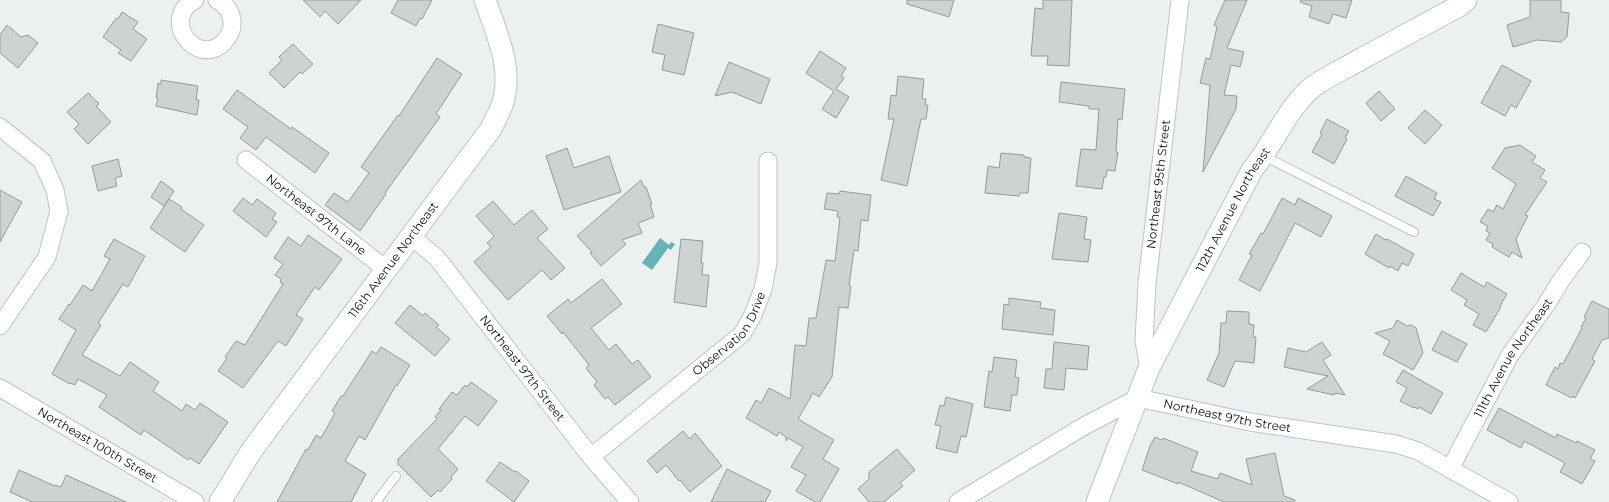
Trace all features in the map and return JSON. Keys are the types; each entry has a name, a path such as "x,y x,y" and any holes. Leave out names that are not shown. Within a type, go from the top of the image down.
{"street":[{"path":"184,3 180,24 181,32 191,45 198,48 207,49 215,48 222,44 228,38 231,31 231,15 227,8 217,0"},
{"name":"116th Avenue Northeast","path":"220,502 252,450 412,237 490,130 501,107 507,78 501,46 485,0"},
{"name":"Northeast 95th Street","path":"1149,368 1144,341 1147,283 1180,0"},
{"name":"112th Avenue Northeast","path":"1097,502 1149,368 1252,170 1264,156 1277,131 1311,89 1338,72 1459,6 1466,0"},
{"path":"0,127 42,161 55,190 59,211 47,257 0,326"},
{"name":"Northeast 97th Lane","path":"246,160 387,270"},
{"name":"Observation Drive","path":"591,456 742,334 750,322 764,289 768,263 768,161"},
{"name":"Northeast 97th Street","path":"412,237 437,258 591,456 630,502"},
{"name":"111th Avenue Northeast","path":"1450,469 1510,355 1582,252"},
{"name":"Northeast 100th Street","path":"0,388 195,502"},
{"path":"958,502 1086,425 1138,398"},
{"name":"Northeast 97th Street","path":"1138,398 1250,422 1396,444 1418,451 1510,502"}],"lane":[{"path":"1264,156 1414,232"},
{"path":"376,502 396,476"}],"water":[{"path":"660,238 669,245 671,242 675,244 671,250 668,248 652,270 642,263"}],"building":[{"path":"303,0 361,0 338,24 325,11 320,17"},
{"path":"398,0 432,0 422,19 420,18 416,26 391,13"},
{"path":"907,0 954,0 949,17 907,4"},
{"path":"1043,0 1072,0 1069,66 1047,65 1048,56 1031,56 1035,8 1043,9"},
{"path":"1225,0 1247,0 1227,48 1244,52 1240,67 1231,65 1224,95 1237,96 1236,109 1203,172 1210,85 1200,83 1206,58 1210,59 1217,27 1214,25"},
{"path":"1301,0 1352,0 1346,18 1333,14 1329,24 1309,17 1312,6 1300,2"},
{"path":"1530,0 1561,0 1561,12 1569,13 1567,37 1561,42 1537,40 1513,47 1507,25 1530,17"},
{"path":"122,12 138,22 133,29 147,39 131,61 118,53 121,50 103,37"},
{"path":"658,24 694,33 684,75 662,70 665,55 652,52"},
{"path":"7,25 21,37 28,35 38,43 18,68 0,53 0,35"},
{"path":"293,44 313,64 302,74 300,72 284,88 269,73 282,60 279,57"},
{"path":"820,51 846,68 841,76 844,78 836,89 849,97 836,118 822,109 834,91 806,73"},
{"path":"437,58 462,74 436,114 440,117 385,193 386,194 360,231 325,205 334,193 348,202 369,173 361,167 398,115 399,116"},
{"path":"729,62 770,79 761,104 732,92 715,96"},
{"path":"1502,65 1531,81 1516,108 1511,105 1505,116 1481,103"},
{"path":"898,76 924,79 922,99 926,99 925,105 928,105 926,119 921,119 907,186 881,180 894,119 888,119 891,95 896,96"},
{"path":"161,80 198,86 196,100 199,100 197,115 156,106 158,98 156,98 158,83 161,84"},
{"path":"1061,82 1125,89 1122,120 1118,119 1116,152 1118,152 1115,171 1107,170 1102,189 1076,186 1081,149 1096,150 1099,109 1089,109 1089,106 1059,102"},
{"path":"237,90 291,129 292,127 329,153 315,173 266,137 256,150 240,138 248,127 223,109"},
{"path":"1379,91 1395,109 1381,121 1366,103"},
{"path":"88,93 99,104 96,106 111,122 88,144 74,129 79,124 67,112"},
{"path":"1425,110 1442,125 1425,144 1408,128"},
{"path":"1327,119 1349,131 1345,138 1347,139 1334,164 1312,152 1322,134 1320,133"},
{"path":"1520,145 1536,156 1532,162 1545,170 1540,178 1547,182 1525,215 1528,216 1516,239 1522,258 1512,252 1509,257 1492,247 1493,244 1486,240 1490,233 1486,231 1488,226 1480,222 1488,209 1493,212 1497,205 1503,209 1516,184 1492,168 1505,148"},
{"path":"567,148 574,168 609,156 621,192 564,210 546,156"},
{"path":"1001,153 1024,155 1024,157 1031,158 1028,193 1020,193 1019,196 985,193 988,166 999,168"},
{"path":"118,159 122,176 115,178 117,186 98,191 92,166"},
{"path":"1406,176 1437,193 1434,199 1441,202 1433,216 1395,196"},
{"path":"641,180 644,187 646,187 652,204 650,204 654,217 638,223 642,233 622,240 626,244 601,266 590,253 592,252 577,236"},
{"path":"161,181 174,191 164,206 151,197"},
{"path":"0,190 22,202 0,242"},
{"path":"840,191 871,195 868,221 861,220 858,251 854,250 849,286 851,286 848,308 839,307 832,377 819,397 813,393 798,419 834,440 823,459 839,469 820,502 815,502 796,491 806,475 791,467 803,447 788,438 786,441 786,437 779,432 777,436 746,418 756,400 761,403 769,388 790,399 795,345 806,346 809,318 816,318 826,260 835,261 840,218 837,217 838,211 824,209 827,193 839,194"},
{"path":"243,198 252,205 257,199 276,213 272,219 277,222 266,237 233,211"},
{"path":"1282,198 1295,205 1298,198 1332,216 1321,237 1295,223 1260,291 1239,280 1252,255 1249,254 1261,233 1263,234"},
{"path":"169,199 182,207 181,209 204,225 185,252 150,228"},
{"path":"493,201 514,225 532,210 548,229 537,238 565,268 551,280 542,270 508,300 474,262 491,247 487,243 494,236 476,216"},
{"path":"1059,213 1087,217 1084,239 1091,240 1088,262 1052,259"},
{"path":"1376,234 1414,254 1408,266 1402,263 1398,271 1390,266 1389,268 1365,254"},
{"path":"308,235 342,259 319,290 315,287 296,315 303,319 286,346 278,341 243,388 218,371 227,358 225,357 236,341 245,345 283,284 280,282 281,279 275,275 283,264 274,258 288,237 301,246"},
{"path":"114,239 145,256 128,287 123,284 98,323 101,325 82,355 120,376 130,362 159,382 153,391 182,411 186,404 195,410 200,403 228,422 199,464 190,458 188,460 144,430 141,435 99,407 107,395 78,379 75,385 70,384 52,374 76,330 59,319 83,285 92,291 110,259 104,256"},
{"path":"681,239 703,241 701,263 703,263 702,275 709,275 706,307 674,302"},
{"path":"1461,273 1484,287 1487,282 1507,294 1486,332 1473,325 1479,314 1464,305 1467,300 1451,290"},
{"path":"602,279 622,304 591,328 609,350 616,344 632,364 638,360 651,377 615,405 608,397 605,399 594,385 597,382 586,368 589,365 563,332 562,334 547,316 568,299 571,303"},
{"path":"1009,298 1041,302 1040,308 1055,310 1053,335 1002,329 1004,304 1009,305"},
{"path":"1592,301 1609,309 1609,338 1602,340 1592,359 1595,361 1575,398 1573,396 1572,398 1546,385 1555,367 1558,369 1560,363 1563,364 1582,328 1581,327 1586,318 1584,317"},
{"path":"410,305 423,316 425,313 439,325 436,327 450,339 435,356 395,323"},
{"path":"1227,311 1249,312 1249,324 1254,325 1253,337 1256,337 1254,363 1235,361 1224,387 1207,380 1219,353 1221,323 1226,323"},
{"path":"1397,320 1407,326 1411,325 1416,328 1423,353 1413,370 1383,354 1390,341 1375,333 1393,328"},
{"path":"1442,331 1467,344 1457,362 1432,350"},
{"path":"1054,342 1089,346 1087,370 1066,368 1064,390 1044,388 1046,369 1052,369"},
{"path":"1322,342 1331,355 1323,360 1345,395 1335,393 1334,395 1307,389 1328,376 1284,367 1288,348 1306,352"},
{"path":"381,347 410,365 397,386 396,385 365,440 359,436 345,461 366,474 351,502 277,502 306,449 308,450 316,435 321,438 335,413 332,411 341,396 343,396 372,351 376,354"},
{"path":"994,357 1017,360 1015,377 1019,378 1017,395 1012,395 1010,411 984,407 989,371 992,372"},
{"path":"1403,370 1443,393 1431,414 1419,407 1418,409 1414,408 1400,401 1407,388 1396,382"},
{"path":"471,382 497,401 478,426 465,416 438,449 458,469 451,477 452,479 440,492 438,490 431,497 398,464 398,459 437,419 435,417 441,410 439,409 452,392 457,395 465,385 467,387"},
{"path":"946,397 973,404 966,437 961,436 957,453 936,448 941,426 935,425 940,405 944,406"},
{"path":"1499,408 1556,438 1557,434 1576,443 1577,441 1595,450 1590,459 1595,461 1582,484 1560,472 1565,463 1524,441 1521,448 1487,430"},
{"path":"683,431 690,439 695,433 722,466 690,492 666,465 657,473 647,461"},
{"path":"1155,437 1162,440 1163,438 1198,452 1191,471 1218,479 1220,473 1252,485 1246,459 1275,453 1284,496 1295,500 1294,502 1224,502 1178,482 1178,484 1142,470 1150,446"},
{"path":"897,449 915,470 900,483 903,486 884,502 869,502 858,489 869,479 869,472"},
{"path":"500,462 515,472 516,471 529,481 514,502 486,481"},
{"path":"727,469 771,491 765,502 711,502"},
{"path":"19,470 55,486 61,487 66,475 126,502 32,502 10,492"}]}
